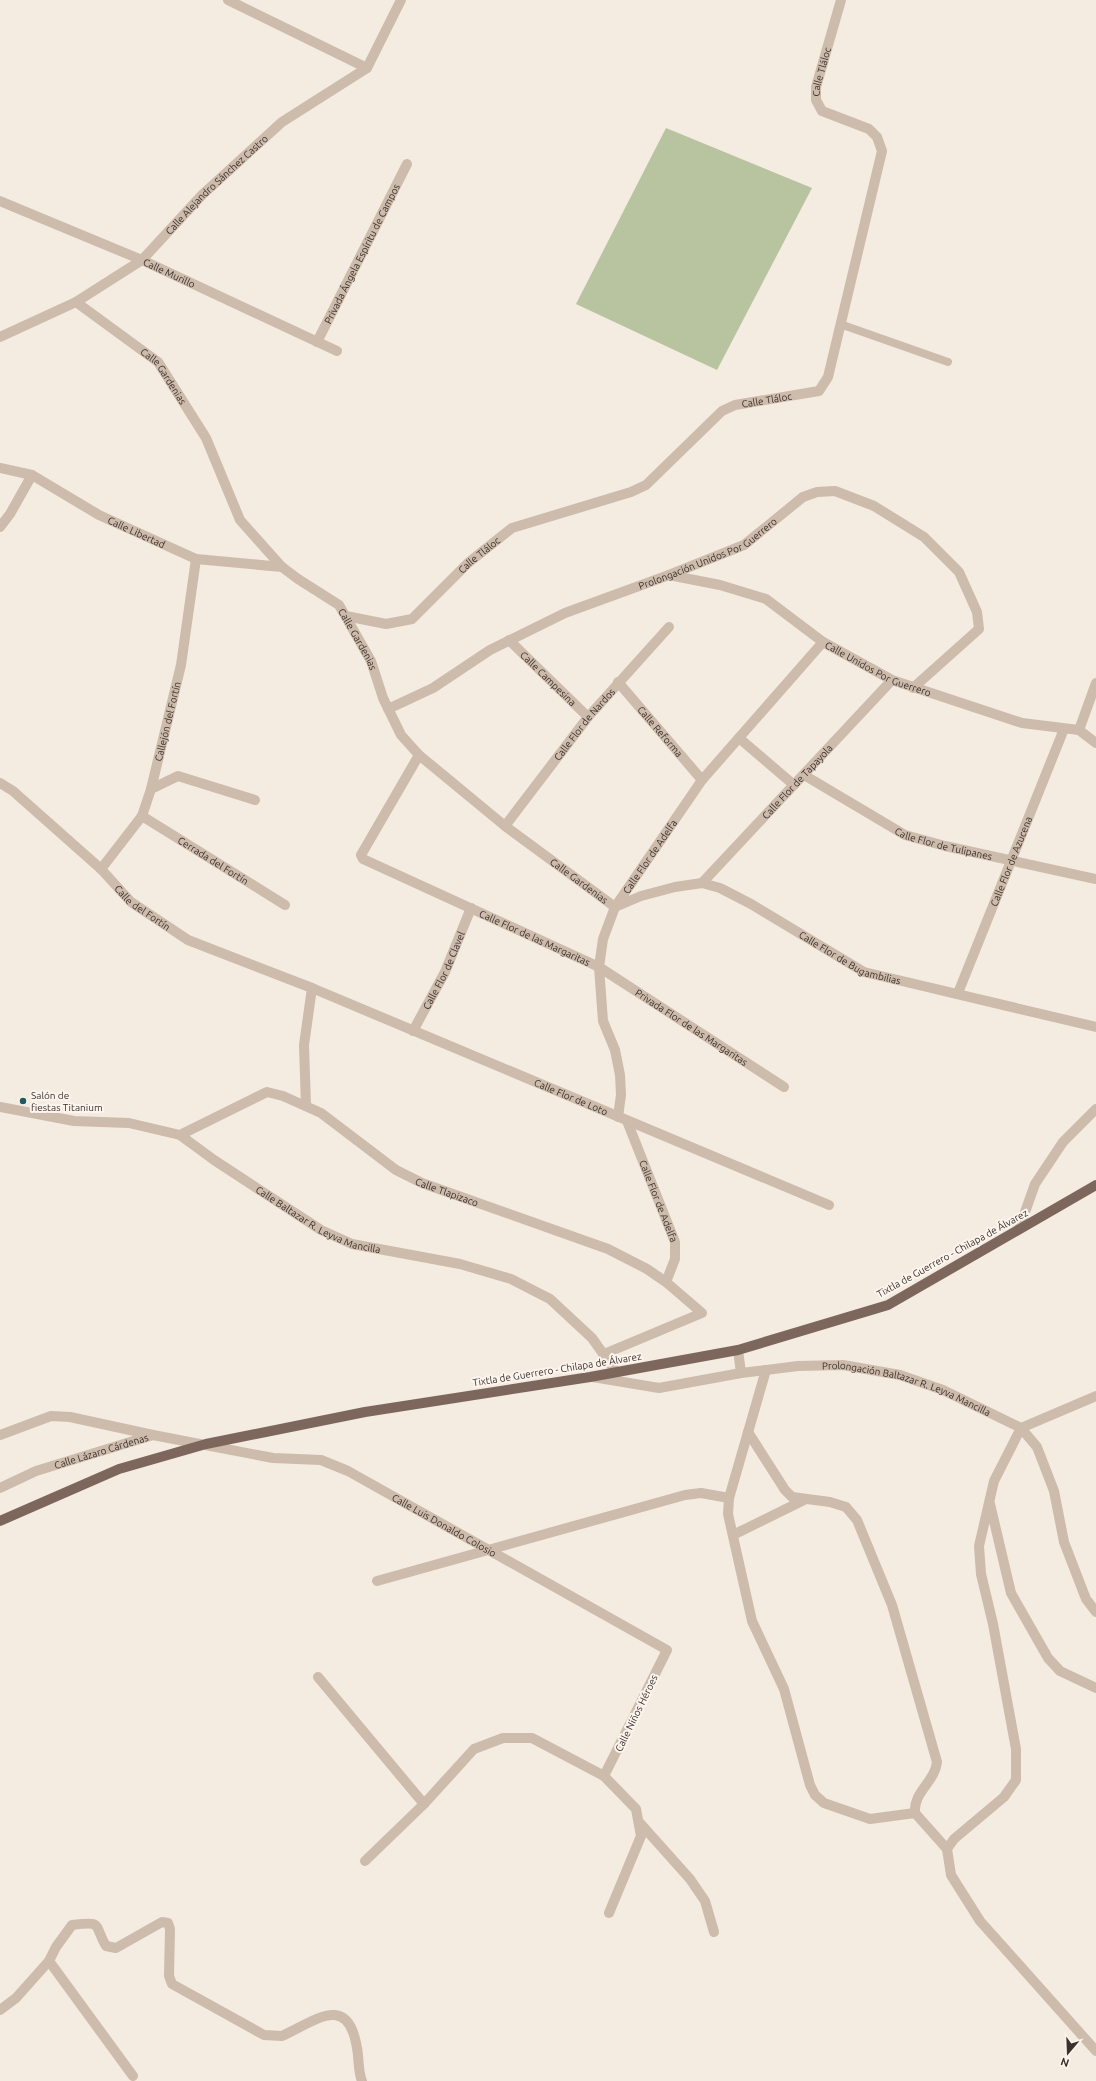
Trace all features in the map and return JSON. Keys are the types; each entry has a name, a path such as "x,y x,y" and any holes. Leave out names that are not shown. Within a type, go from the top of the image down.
{"main road":[{"name":"Tixtla de Guerrero - Chilapa de Álvarez","path":"0,1521 119,1469 206,1444 365,1412 590,1377 738,1350 888,1305 1096,1185"}],"street":[{"path":"228,0 367,68 401,0"},
{"name":"Calle Tláloc","path":"346,616 386,624 412,618 468,564 512,528 631,492 646,485 722,411 736,405 820,391 828,377 882,151 877,137 869,129 822,111 816,100 816,87 841,0"},
{"name":"Calle Alejandro Sánchez Castro","path":"0,337 76,302 142,260 202,195 282,122 367,68"},
{"name":"Privada Ángela Espíritu de Campos","path":"317,342 407,164"},
{"name":"Calle Murillo","path":"0,201 142,260 337,351"},
{"name":"Calle Gardenias","path":"76,302 158,362 206,438 240,520 282,567 339,605 371,661 388,709 401,735 419,755 505,826 615,907"},
{"name":"Calle Libertad","path":"0,468 32,475 99,515 196,559 282,567"},
{"path":"0,527 10,514 32,475"},
{"name":"Prolongación Unidos Por Guerrero","path":"388,709 433,688 490,650 565,613 669,575 744,545 803,497 817,492 834,491 874,506 924,537 959,572 977,612 980,629 913,688"},
{"name":"Callejón del Fortín","path":"101,869 142,816 151,789 181,665 196,559"},
{"name":"Calle Unidos Por Guerrero","path":"669,575 720,585 766,599 824,642 892,680 913,688 1022,723 1079,730"},
{"name":"Calle Flor de Nardos","path":"505,826 588,716 669,627"},
{"name":"Calle Campesina","path":"509,640 588,716"},
{"name":"Calle Flor de Adelfa","path":"666,1282 675,1259 675,1242 623,1119 620,1094 620,1075 615,1050 603,1022 599,967 604,939 615,907 702,780 824,642"},
{"name":"Calle Flor de Tapayola","path":"702,883 892,680"},
{"name":"Calle Reforma","path":"618,682 702,780"},
{"path":"1096,683 1079,730 1096,743"},
{"name":"Calle Flor de Azucena","path":"958,993 1064,729"},
{"path":"739,738 794,785"},
{"path":"419,755 361,855 363,859 471,908"},
{"name":"Calle Flor de Tulipanes","path":"804,775 905,835 945,846 1012,859 1096,879"},
{"path":"151,789 178,776 255,800"},
{"name":"Calle del Fortín","path":"0,783 13,791 101,869 131,902 188,940 312,988"},
{"name":"Cerrada del Fortín","path":"142,816 285,905"},
{"name":"Calle Flor de Bugambilias","path":"615,907 641,896 675,887 702,883 720,888 750,904 864,972 903,982 958,993 1096,1027"},
{"name":"Calle Flor de las Margaritas","path":"471,908 599,967"},
{"name":"Calle Flor de Clavel","path":"413,1031 445,972 471,908"},
{"name":"Privada Flor de las Margaritas","path":"599,967 784,1087"},
{"path":"306,1106 304,1045 312,988"},
{"name":"Calle Flor de Loto","path":"312,988 829,1205"},
{"name":"Calle Tlapizaco","path":"180,1135 267,1092 283,1096 321,1112 396,1170 422,1183 608,1249 647,1269 666,1282 702,1313 604,1354"},
{"name":"Calle Baltazar R. Leyva Mancilla","path":"0,1107 74,1122 129,1124 180,1135 214,1160 321,1230 352,1244 460,1264 511,1279 550,1299 592,1338 616,1372"},
{"path":"1020,1229 1036,1184 1063,1142 1096,1109"},
{"path":"738,1350 741,1373"},
{"name":"Prolongación Baltazar R. Leyva Mancilla","path":"590,1377 659,1388 741,1373 798,1366 843,1366 900,1375 943,1390 1021,1428 1037,1447 1054,1491 1064,1542 1086,1599 1096,1612"},
{"path":"766,1370 729,1498 728,1514 752,1621 784,1689 810,1785 815,1795 824,1803 870,1819 915,1813"},
{"path":"947,1853 954,1839 1004,1797 1016,1780 1016,1749 993,1624 981,1574 979,1546 994,1481 1021,1428 1096,1396"},
{"path":"0,1435 51,1416 70,1417 153,1435"},
{"path":"748,1432 785,1490 792,1497 804,1500 830,1502 846,1507 856,1520 892,1605 937,1762 933,1777 916,1799 915,1813 947,1853 951,1875 980,1922 1096,2051"},
{"name":"Calle Lázaro Cárdenas","path":"0,1488 36,1471 153,1435 206,1444"},
{"name":"Calle Luis Donaldo Colosio","path":"206,1444 273,1458 321,1460 348,1471 667,1650"},
{"path":"377,1581 685,1495 701,1493 729,1498"},
{"path":"732,1535 804,1500"},
{"path":"989,1502 1011,1593 1048,1658 1060,1670 1096,1688"},
{"name":"Calle Niños Héroes","path":"604,1776 667,1650"},
{"path":"318,1677 424,1804"},
{"path":"365,1861 424,1804 474,1749 503,1738 532,1738 604,1776 636,1810 640,1823 641,1836 609,1913"},
{"path":"640,1823 690,1879 705,1901 714,1932"},
{"path":"0,2010 16,1998 50,1961 56,1947 72,1925 89,1923 100,1928 106,1946 116,1948 162,1922 168,1923 170,1929 169,1976 172,1984 264,2035 274,2037 282,2036 329,2015 339,2015 348,2020 354,2029 362,2081"},
{"path":"50,1961 133,2076"}],"lane":[{"path":"840,324 948,362"}],"green space":[{"path":"666,128 812,188 717,370 576,304"}],"place":[{"name":"Salón de fiestas Titanium","path":"23,1101"}]}
